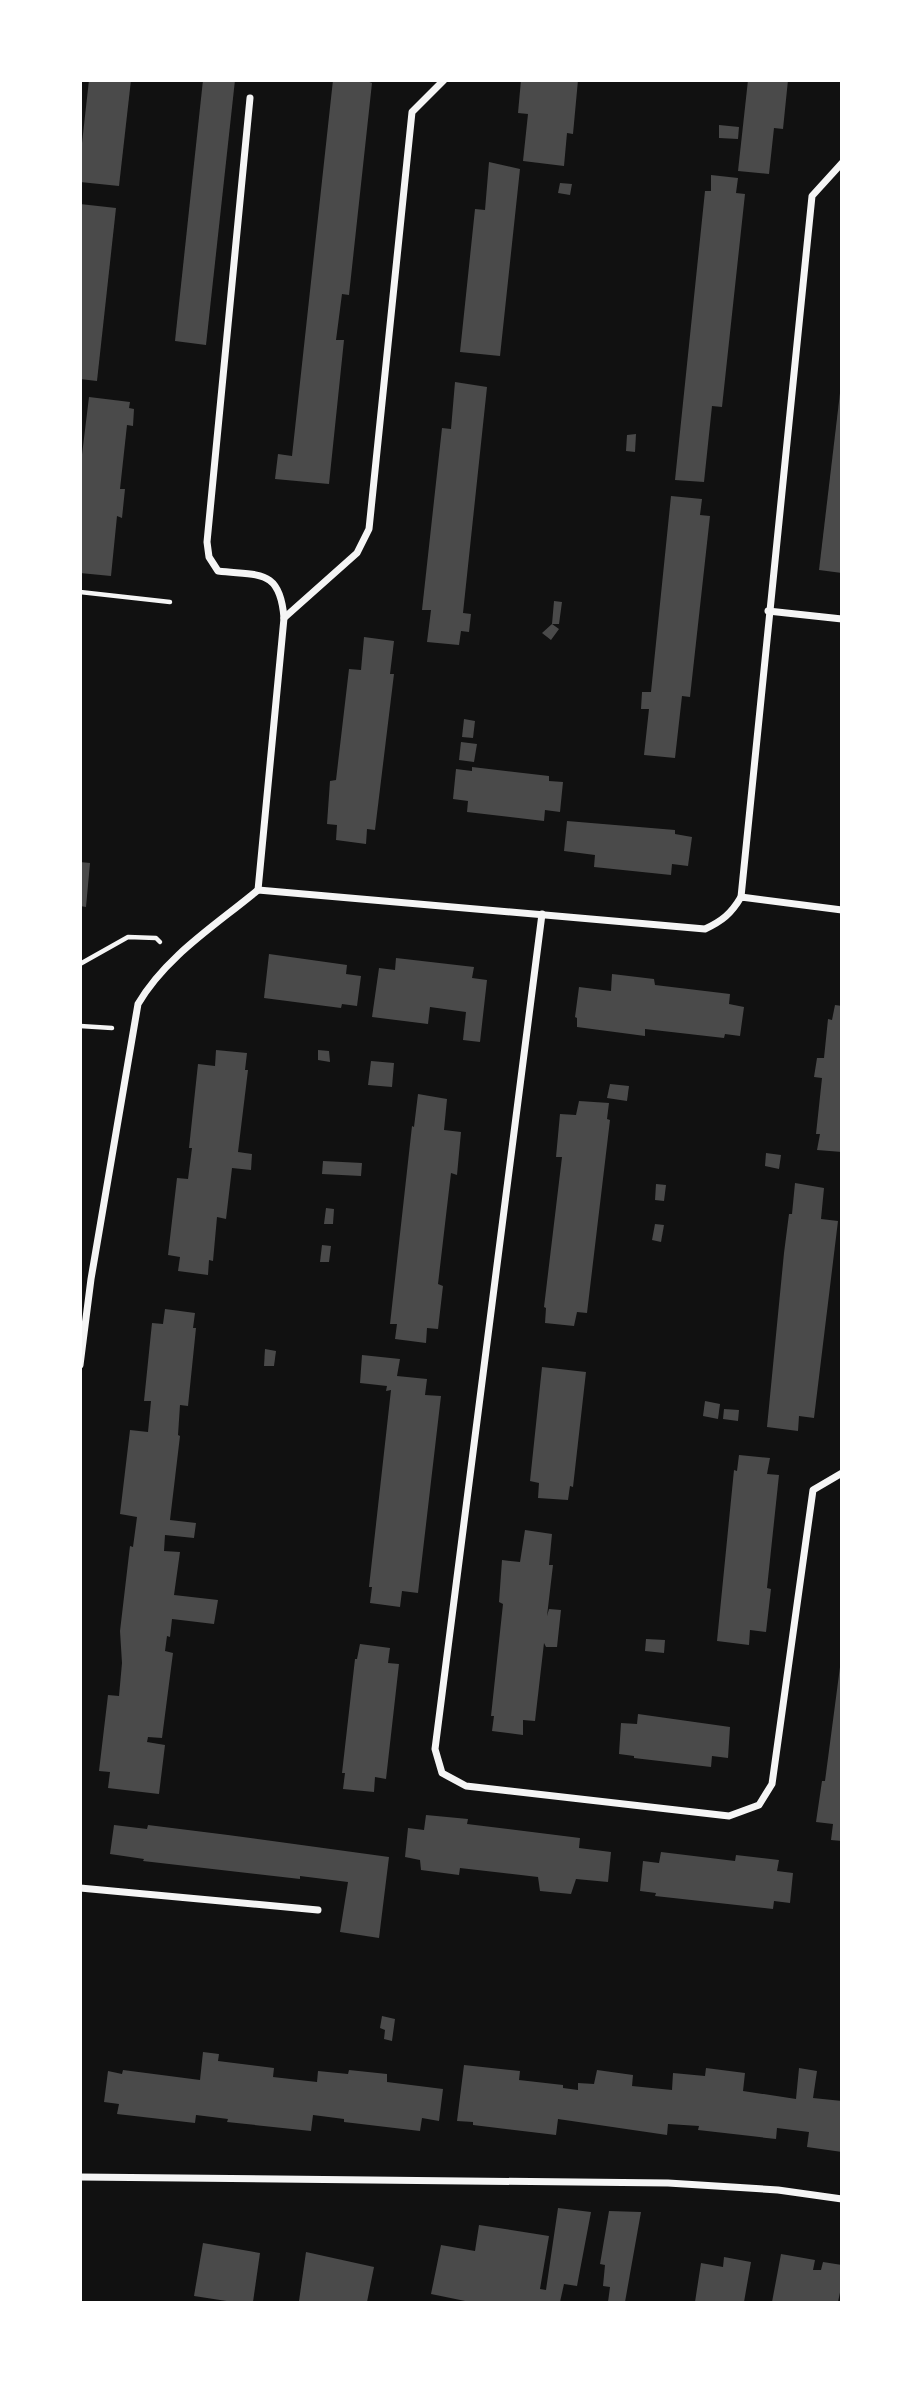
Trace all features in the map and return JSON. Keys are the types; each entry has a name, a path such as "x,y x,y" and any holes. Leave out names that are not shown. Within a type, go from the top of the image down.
{"street":[{"path":"284,618 357,553 369,529 412,112 444,80"},
{"path":"250,98 207,542 209,557 218,571 266,577 276,584 282,599 284,618 258,890"},
{"path":"80,1364 91,1279 138,1003 150,982 175,958 258,890 705,929 733,912 741,897 812,196 842,163"},
{"path":"768,611 842,619"},
{"path":"741,897 842,910"},
{"path":"542,914 435,1749 442,1773 466,1786 729,1816 759,1805 772,1784 813,1490 842,1473"},
{"path":"80,1888 318,1910"},
{"path":"80,2177 668,2183 778,2190 842,2199"}],"path":[{"path":"80,592 170,602"},
{"path":"80,964 128,937 156,938"},
{"path":"80,1026 134,1030"}],"building":[{"path":"89,80 131,80 119,186 80,182"},
{"path":"203,80 235,80 206,345 175,341"},
{"path":"333,80 364,80 372,83 349,295 342,294 336,340 344,340 329,484 275,479 278,454 292,456"},
{"path":"521,80 578,80 573,134 567,133 564,166 523,161 528,114 518,113"},
{"path":"748,80 788,80 783,129 774,128 769,174 738,171"},
{"path":"719,125 739,127 738,139 719,138"},
{"path":"489,162 520,169 500,356 460,352 475,209 485,210"},
{"path":"711,175 738,178 736,193 745,194 722,407 712,406 704,482 675,480 705,191 711,191"},
{"path":"560,183 572,184 570,195 558,193"},
{"path":"80,204 116,208 97,381 80,379"},
{"path":"455,382 487,387 463,613 471,614 469,632 461,631 459,645 427,642 431,610 422,610 442,428 451,429"},
{"path":"842,393 842,573 819,570"},
{"path":"89,397 130,402 129,408 134,409 133,426 127,425 120,489 125,489 122,518 117,516 111,576 80,573 80,471"},
{"path":"636,434 635,452 626,451 627,435"},
{"path":"671,496 702,499 700,515 710,516 690,697 682,696 675,758 644,755 649,709 641,709 642,692 651,692"},
{"path":"554,601 562,602 559,624 552,624"},
{"path":"552,624 559,629 551,640 542,633"},
{"path":"364,637 394,641 390,674 394,674 375,830 367,829 366,844 336,840 337,825 327,824 330,781 336,780 349,669 361,670"},
{"path":"464,719 475,721 473,738 462,737"},
{"path":"461,742 477,744 474,762 459,760"},
{"path":"472,767 549,776 549,781 563,782 560,812 545,810 544,821 467,812 468,801 453,799 456,769 472,771"},
{"path":"567,821 675,830 675,834 692,837 688,866 672,864 671,875 594,867 595,855 564,851"},
{"path":"80,862 90,863 86,907 80,906"},
{"path":"269,954 347,965 346,974 361,976 357,1006 342,1004 341,1008 264,998"},
{"path":"396,958 474,967 472,978 487,980 480,1042 463,1040 466,1012 430,1007 428,1024 372,1017 379,968 395,970"},
{"path":"612,974 654,979 655,985 730,994 729,1004 744,1007 740,1036 725,1034 724,1038 645,1029 645,1036 577,1027 575,1017 579,987 611,991"},
{"path":"835,1005 842,1006 842,1152 817,1150 820,1134 816,1134 822,1078 814,1077 817,1058 824,1058 828,1019 832,1020"},
{"path":"216,1050 247,1053 245,1070 248,1070 238,1152 252,1154 251,1170 232,1168 226,1219 217,1217 213,1261 209,1260 208,1275 178,1271 180,1257 168,1255 177,1178 188,1179 198,1064 215,1066"},
{"path":"318,1050 329,1051 330,1062 318,1060"},
{"path":"371,1061 394,1063 392,1087 368,1085"},
{"path":"610,1084 629,1086 627,1101 607,1098"},
{"path":"418,1094 447,1099 444,1130 461,1132 457,1175 451,1173 438,1284 443,1286 438,1329 427,1328 426,1343 395,1339 397,1324 390,1324"},
{"path":"579,1101 609,1103 607,1119 610,1120 587,1313 577,1312 574,1326 545,1323 544,1307 562,1157 556,1157 560,1114 576,1115"},
{"path":"766,1153 781,1155 779,1169 765,1166"},
{"path":"323,1161 362,1163 361,1176 322,1174"},
{"path":"795,1183 824,1188 821,1219 838,1221 814,1418 799,1416 798,1431 767,1427 784,1253"},
{"path":"656,1184 666,1185 664,1201 655,1200"},
{"path":"326,1208 334,1209 333,1224 324,1224"},
{"path":"655,1224 664,1225 661,1242 652,1240"},
{"path":"322,1245 331,1246 329,1262 320,1262"},
{"path":"165,1309 195,1313 193,1328 196,1328 188,1406 180,1405 180,1436 170,1520 196,1523 194,1538 165,1535 164,1551 180,1552 174,1595 218,1600 214,1624 172,1619 165,1651 173,1653 162,1738 148,1737 147,1742 165,1745 159,1794 108,1788 110,1772 99,1771 108,1695 119,1696 122,1663 120,1631 130,1546 133,1547 137,1517 120,1514 130,1430 148,1432 151,1401 144,1401 152,1323 163,1324"},
{"path":"265,1349 276,1351 274,1366 264,1366"},
{"path":"362,1355 400,1359 397,1376 427,1379 425,1395 441,1396 418,1593 402,1591 400,1607 370,1603 372,1587 369,1587 391,1390 386,1391 387,1386 360,1383"},
{"path":"542,1367 586,1372 573,1487 570,1486 568,1500 538,1498 539,1483 530,1481"},
{"path":"705,1401 720,1404 718,1419 703,1416"},
{"path":"724,1409 739,1410 738,1421 723,1419"},
{"path":"739,1455 770,1458 767,1474 779,1475 767,1588 771,1589 766,1632 750,1630 749,1645 717,1641 734,1470 737,1471"},
{"path":"525,1530 552,1534 549,1565 553,1565 547,1616 549,1609 561,1610 557,1647 546,1647 544,1643 535,1721 523,1720 523,1735 492,1731 494,1716 491,1716 503,1604 499,1602 502,1560 520,1562"},
{"path":"646,1639 665,1640 664,1653 645,1651"},
{"path":"360,1644 390,1648 388,1663 399,1664 386,1779 375,1777 374,1792 343,1789 345,1773 342,1773 355,1659"},
{"path":"840,1667 842,1841 831,1840 833,1824 816,1822 822,1781 825,1781"},
{"path":"638,1714 730,1727 728,1758 712,1756 711,1767 619,1754 621,1723 637,1724"},
{"path":"426,1815 468,1819 467,1824 580,1838 579,1848 611,1852 608,1882 576,1879 571,1894 540,1891 538,1877 460,1868 459,1875 421,1870 420,1860 405,1857 408,1828 424,1830"},
{"path":"114,1825 147,1829 148,1825 389,1857 379,1938 340,1932 348,1882 143,1861 144,1859 110,1854"},
{"path":"661,1852 735,1861 736,1855 779,1860 777,1871 793,1873 790,1903 774,1901 773,1909 655,1896 656,1893 640,1891 643,1861 659,1863"},
{"path":"382,2016 395,2019 392,2041 384,2039 385,2030 380,2028"},
{"path":"203,2052 219,2054 218,2061 274,2068 273,2077 317,2082 318,2071 348,2074 349,2070 387,2074 387,2082 443,2089 439,2121 422,2118 420,2131 344,2122 344,2119 313,2115 311,2131 227,2122 228,2119 196,2115 195,2123 117,2114 119,2104 104,2102 108,2071 122,2074 123,2070 200,2080"},
{"path":"464,2065 520,2071 519,2080 563,2085 563,2088 578,2090 578,2083 594,2084 597,2070 633,2075 632,2086 672,2090 673,2073 705,2076 706,2068 745,2073 743,2091 796,2099 799,2068 817,2071 813,2098 842,2101 842,2152 807,2147 809,2132 777,2128 776,2139 698,2130 699,2126 668,2124 667,2135 558,2119 556,2135 473,2125 473,2122 457,2121"},
{"path":"558,2208 591,2212 577,2286 564,2284 560,2302 470,2302 431,2294 441,2245 475,2251 479,2225 549,2236 540,2289 546,2290"},
{"path":"609,2211 641,2212 625,2302 608,2302 610,2287 603,2286 605,2265 600,2264"},
{"path":"203,2243 260,2253 253,2302 194,2296"},
{"path":"306,2252 374,2267 367,2302 299,2301"},
{"path":"781,2254 815,2260 813,2270 821,2270 823,2262 842,2265 838,2302 772,2302"},
{"path":"724,2257 751,2262 744,2302 695,2302 701,2263 723,2267"}]}
